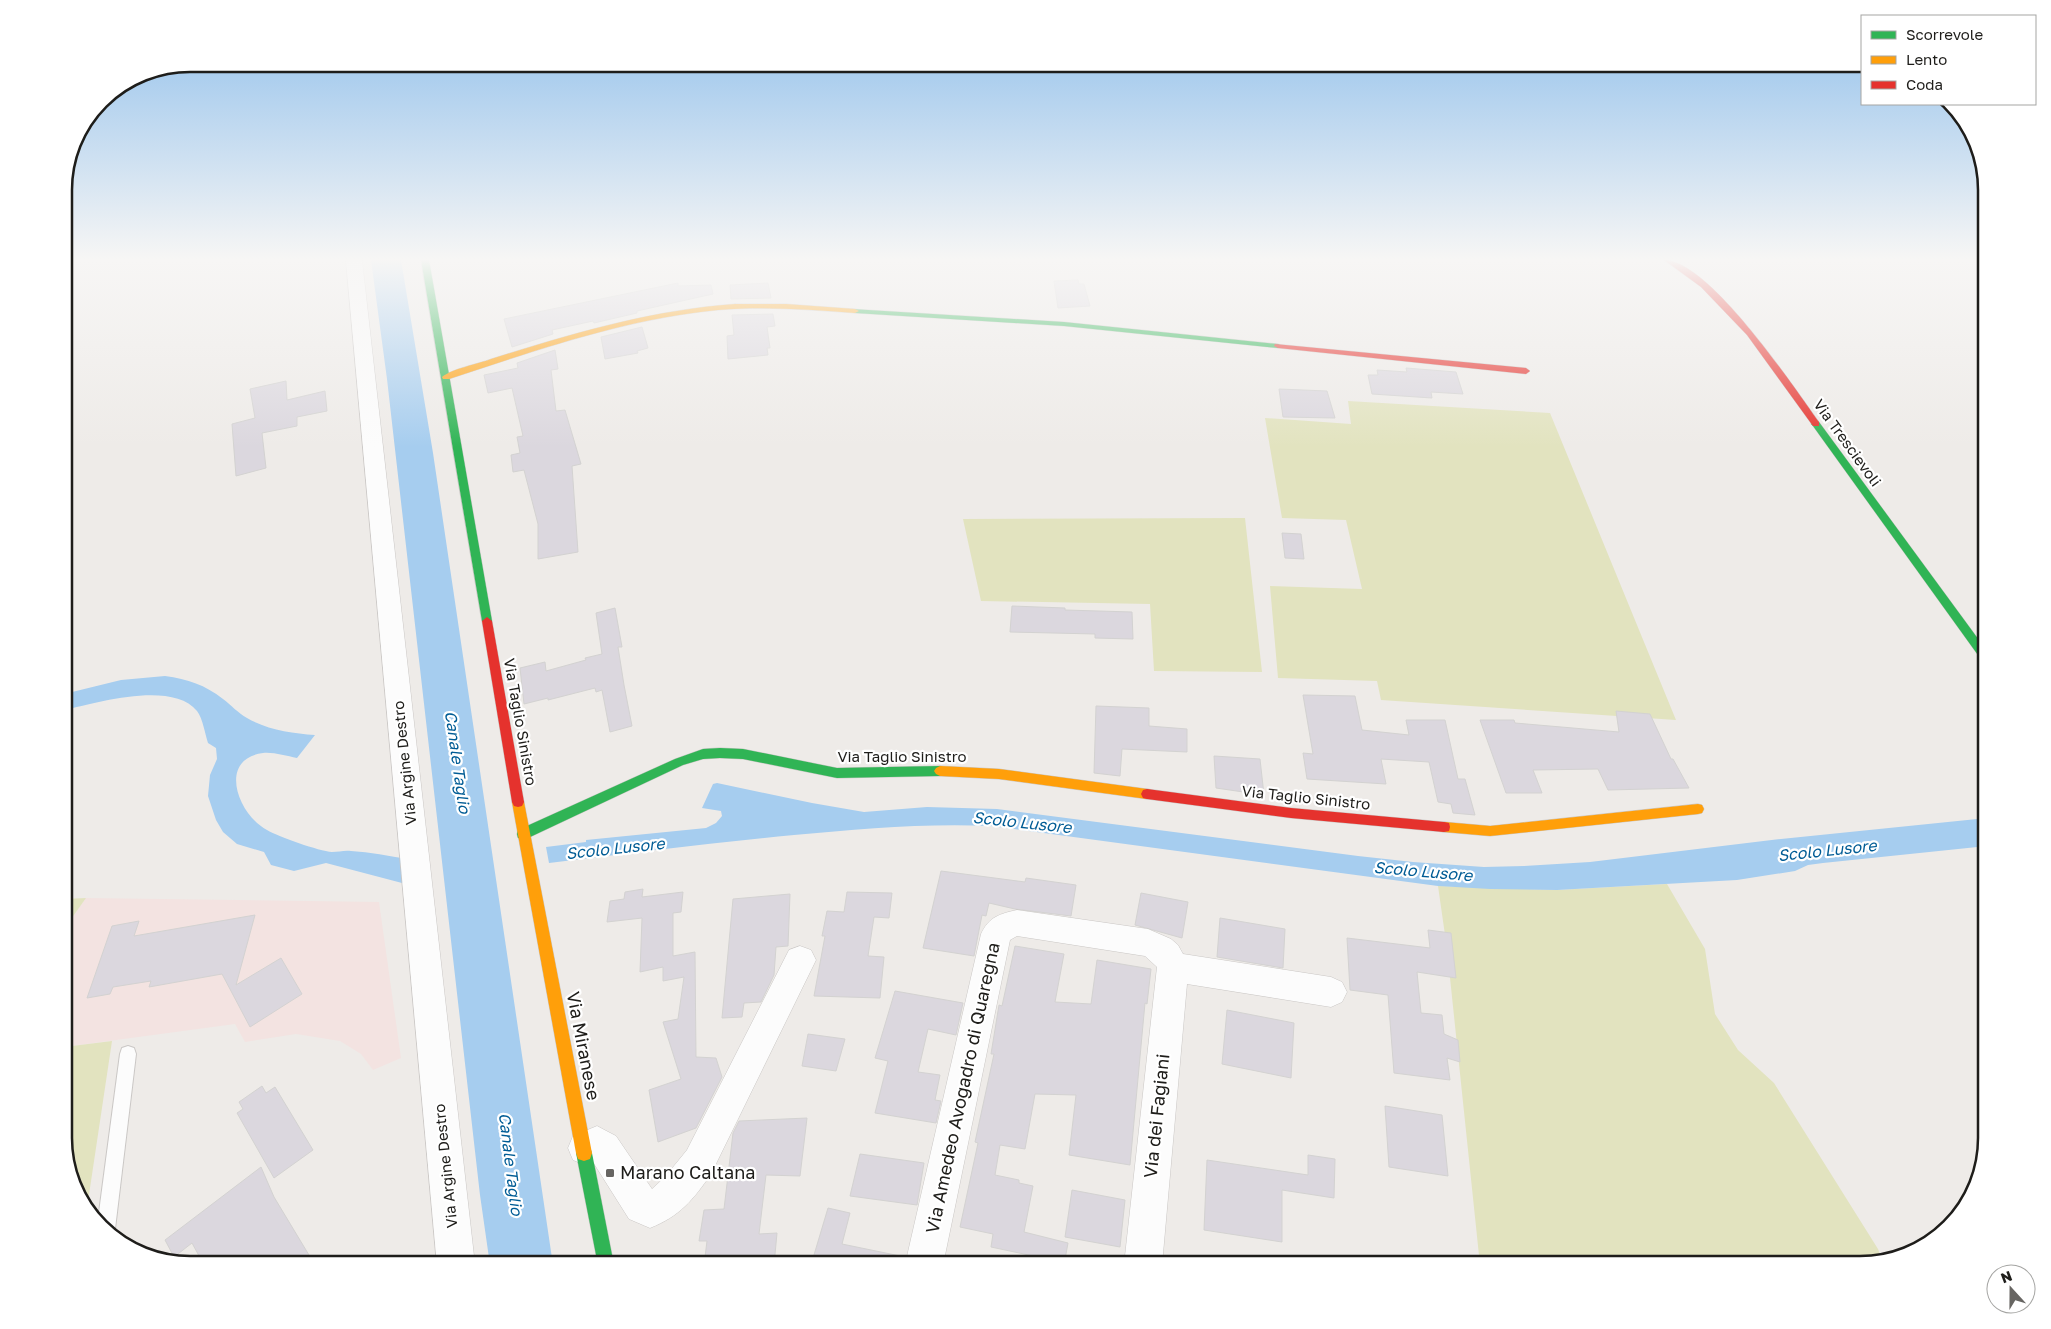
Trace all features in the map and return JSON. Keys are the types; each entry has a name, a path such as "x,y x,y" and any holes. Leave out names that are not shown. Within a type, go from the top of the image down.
{"street":[{"name":"Via Argine Destro","path":"360,322 455,1256"},
{"name":"Via Taglio Sinistro","path":"436,322 523,834 680,762 703,754 720,753 743,754 837,774 936,771 999,774 1291,813 1490,831 1698,809"},
{"path":"446,377 570,337 631,322"},
{"path":"1032,322 1526,371"},
{"name":"Via Trescievoli","path":"1739,322 1750,333 1978,647"},
{"name":"Via Miranese","path":"523,834 604,1256"},
{"name":"Via Amedeo Avogadro di Quaregna","path":"926,1256 996,934 1004,926 1017,923 1148,943 1161,948 1170,957 1173,967"},
{"path":"584,1148 597,1143 604,1148 642,1206 650,1210 663,1205 677,1191 699,1162 800,960"},
{"path":"1173,967 1331,992"},
{"name":"Via dei Fagiani","path":"1144,1256 1173,967"}],"lane":[{"path":"107,1221 128,1054"}],"shaded area":[{"path":"86,898 379,902 401,1058 373,1070 361,1054 340,1041 296,1034 245,1042 235,1024 73,1046 73,916"}],"green space":[{"path":"1348,401 1550,413 1676,720 1381,700 1377,681 1278,678 1270,586 1362,589 1346,520 1282,518 1265,418 1351,424"},
{"path":"1245,518 1262,672 1154,671 1150,604 981,601 963,519"},
{"path":"1667,884 1705,949 1715,1014 1738,1050 1774,1083 1880,1254 1860,1256 1479,1256 1447,949 1438,886 1557,890"},
{"path":"86,898 73,916 73,899"},
{"path":"112,1041 89,1198 77,1169 73,1146 73,1046"}],"water":[{"name":"Canale Taglio","path":"379,322 411,322 433,453 552,1256 489,1256 480,1195"},
{"path":"165,676 189,681 203,686 216,694 244,716 255,722 289,732 315,735 297,758 263,753 249,757 240,765 236,776 237,788 241,801 248,812 257,823 267,830 326,851 379,854 408,859 410,879 402,883 326,863 294,871 271,865 264,852 237,844 223,832 216,820 208,796 210,775 217,759 216,748 208,743 197,711 185,702 170,697 152,695 114,699 73,708 73,692 121,680"},
{"name":"Scolo Lusore","path":"717,783 864,812 927,807 997,809 1358,856 1484,867 1590,862 1781,839 1978,819 1978,847 1808,865 1795,871 1737,880 1557,890 1438,886 991,826 966,825 892,827 794,835 549,863 546,847 586,842 586,840 706,828 716,823 722,816 721,811 702,808 713,784"}],"building":[{"path":"505,322 588,322 552,330 553,334 512,347"},
{"path":"733,322 774,322 775,326 767,327 770,348 767,348 768,355 728,359 727,336 734,335"},
{"path":"642,327 648,348 637,351 638,353 605,359 601,337"},
{"path":"555,350 558,369 551,370 556,411 565,410 581,464 572,466 578,552 538,559 538,524 524,470 513,472 511,455 520,453 517,437 523,436 512,388 488,393 484,375 518,368 517,363"},
{"path":"1406,368 1456,372 1463,394 1431,392 1432,398 1372,394 1368,375 1378,375 1377,370 1407,372"},
{"path":"286,381 287,400 325,391 327,411 297,417 297,426 262,433 266,468 236,476 232,424 255,418 250,389"},
{"path":"1279,389 1327,391 1335,418 1283,417"},
{"path":"1282,533 1301,534 1304,559 1285,558"},
{"path":"1012,606 1132,612 1133,639 1095,638 1095,634 1010,632"},
{"path":"615,608 622,647 618,647 632,726 610,732 602,690 596,692 595,688 524,704 520,668 545,662 546,671 602,654 596,613"},
{"path":"1303,695 1355,696 1362,730 1409,735 1406,720 1445,720 1458,779 1465,779 1475,815 1453,813 1451,804 1438,802 1429,762 1381,759 1386,784 1307,779 1303,753 1313,754"},
{"path":"1096,706 1149,708 1149,726 1187,729 1187,752 1122,749 1120,776 1094,773"},
{"path":"1616,711 1650,714 1671,759 1673,759 1689,788 1608,790 1598,769 1533,770 1542,793 1506,793 1480,720 1514,720 1515,723 1619,732"},
{"path":"1214,756 1260,759 1264,795 1216,788"},
{"path":"941,871 1025,882 1026,878 1076,885 1071,916 1015,909 989,903 986,916 982,915 974,956 923,948"},
{"path":"643,889 642,897 683,892 681,912 673,913 673,956 695,952 696,1057 716,1058 722,1077 696,1128 658,1142 649,1090 681,1079 663,1022 678,1019 684,977 663,981 663,967 640,972 642,918 607,922 610,901 624,899 625,892"},
{"path":"847,892 892,893 889,918 874,917 868,956 884,957 880,998 814,996 825,936 822,936 827,911 844,912"},
{"path":"1141,893 1188,902 1182,938 1135,925"},
{"path":"790,894 788,946 776,947 774,975 761,1002 744,1003 742,1017 722,1018 733,899"},
{"path":"255,915 236,985 281,958 302,994 250,1027 222,974 149,987 151,981 113,987 110,994 87,998 112,926 139,921 134,936"},
{"path":"1220,918 1285,929 1283,968 1217,957"},
{"path":"1428,930 1451,933 1456,978 1417,972 1421,1013 1442,1015 1444,1034 1458,1040 1460,1062 1447,1058 1450,1080 1394,1073 1388,995 1350,990 1347,938 1430,948"},
{"path":"1015,946 1064,954 1055,1002 1091,1004 1097,960 1151,969 1147,1004 1145,1003 1130,1165 1069,1155 1076,1095 1035,1094 1025,1149 1000,1145 995,1175 1019,1180 1019,1183 1033,1186 1024,1232 1068,1243 1066,1256 1033,1256 991,1247 993,1234 960,1227 978,1143 975,1142 994,1054 991,1054 999,1005 1002,1006"},
{"path":"895,991 963,1003 956,1035 928,1029 918,1072 940,1075 935,1100 941,1101 936,1123 875,1113 888,1061 875,1058"},
{"path":"1227,1010 1294,1023 1291,1078 1222,1064"},
{"path":"808,1034 845,1039 836,1071 802,1066"},
{"path":"262,1086 266,1093 275,1087 313,1150 274,1178 237,1113 243,1109 239,1102"},
{"path":"1385,1106 1442,1115 1448,1176 1389,1167"},
{"path":"807,1118 800,1176 766,1175 759,1234 777,1233 775,1256 705,1256 707,1241 699,1241 704,1210 724,1209 733,1133 739,1121"},
{"path":"860,1154 924,1163 917,1205 850,1196"},
{"path":"1308,1155 1335,1159 1334,1198 1282,1190 1282,1242 1204,1230 1207,1160 1308,1175"},
{"path":"261,1167 274,1197 310,1256 199,1256 192,1243 175,1255 173,1255 165,1240"},
{"path":"1072,1190 1125,1200 1120,1247 1065,1237"},
{"path":"828,1208 850,1213 842,1244 900,1256 814,1256"}],"traffic: fast":[{"path":"436,322 487,621"},
{"path":"1032,322 1278,346"},
{"path":"1816,424 1978,647"},
{"path":"523,834 679,762 703,754 743,754 837,773 940,771"},
{"path":"584,1153 604,1256"}],"traffic: slow":[{"path":"446,377 580,335 632,322"},
{"path":"940,771 999,774 1147,794"},
{"path":"518,802 584,1153"},
{"path":"1444,827 1490,831 1698,809"}],"traffic: jam":[{"path":"1739,322 1750,333 1816,424"},
{"path":"1278,346 1526,371"},
{"path":"487,621 518,802"},
{"path":"1147,794 1291,813 1444,827"}],"place":[{"name":"Marano Caltana","path":"610,1173"}]}
